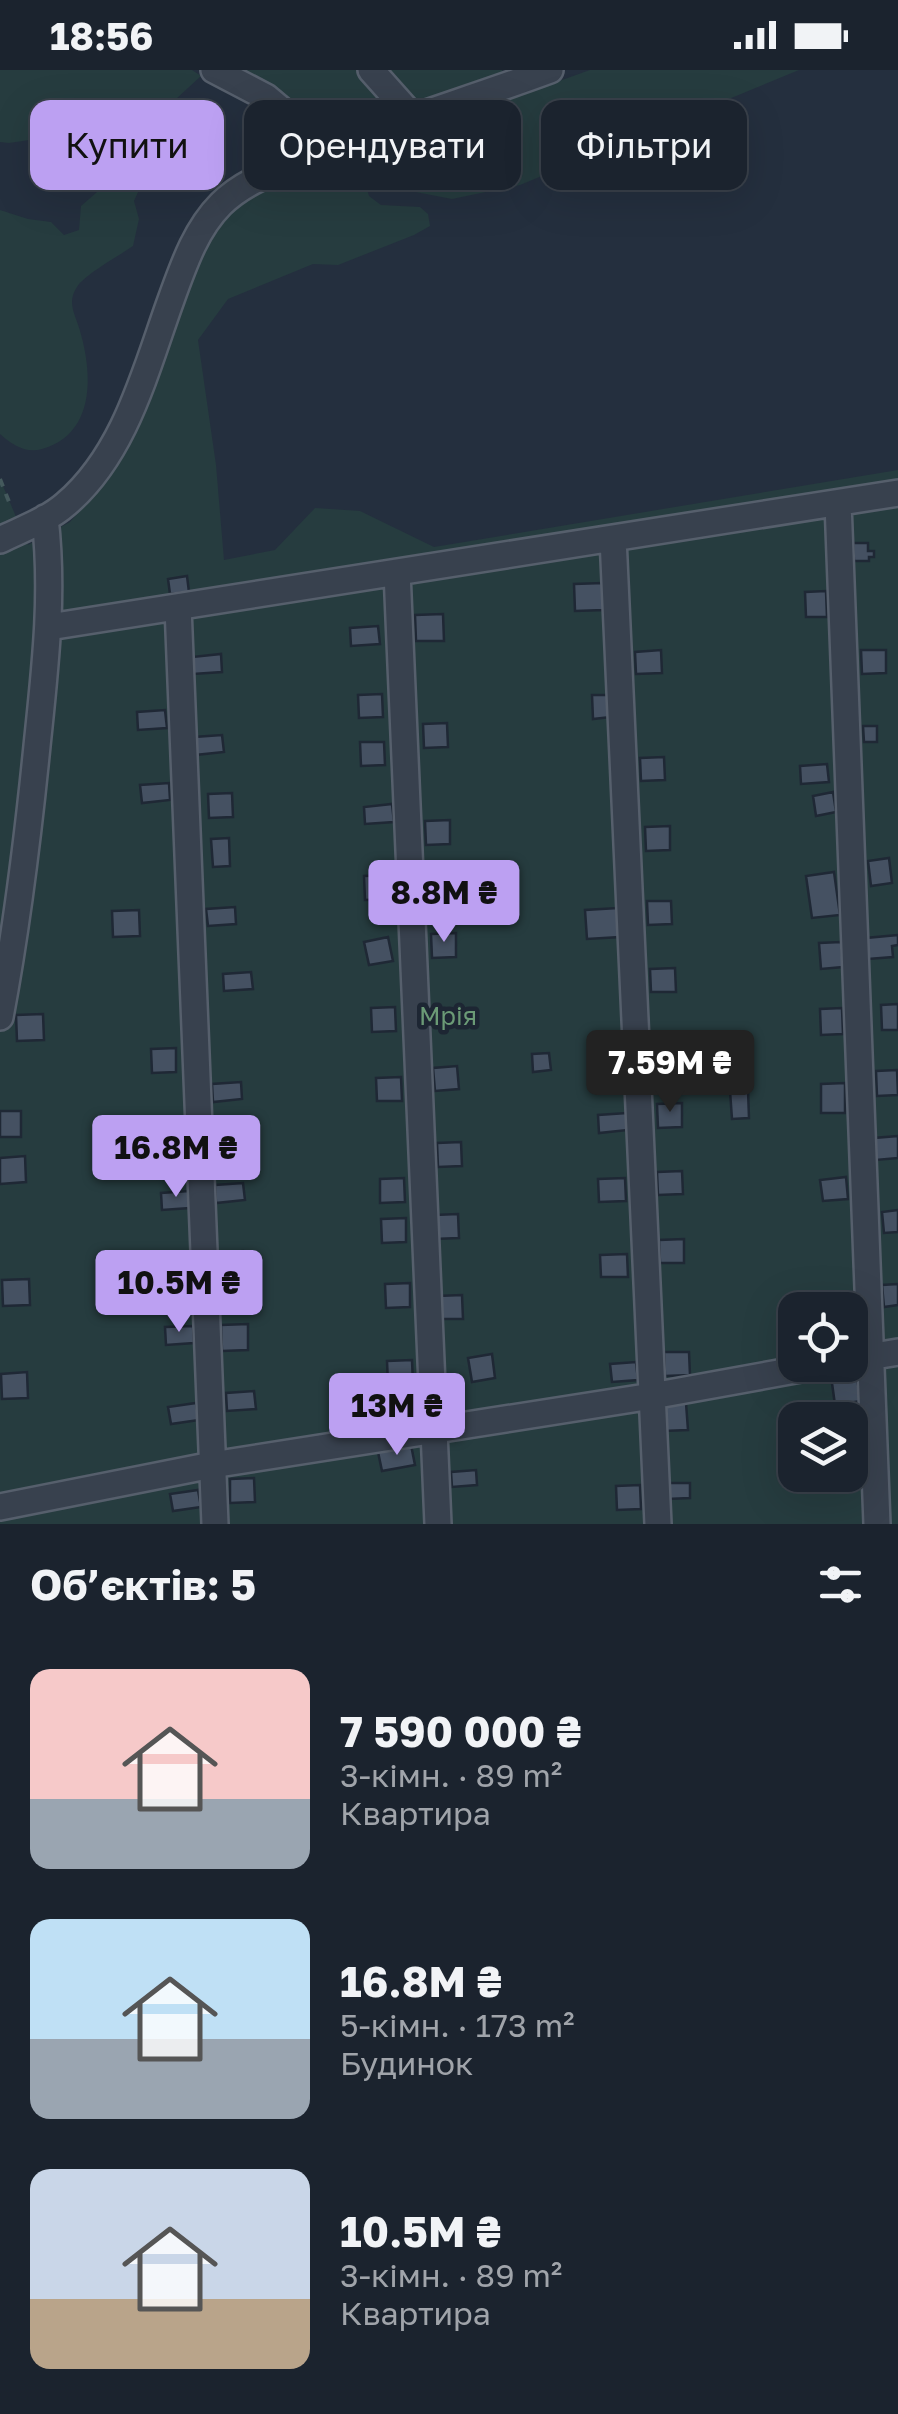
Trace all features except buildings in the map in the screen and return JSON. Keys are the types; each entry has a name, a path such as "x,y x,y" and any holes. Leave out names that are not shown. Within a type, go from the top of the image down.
{"street":[{"path":"214,70 270,100"},
{"path":"371,70 398,100"},
{"path":"457,100 522,75 550,70"},
{"path":"10,535 64,506 93,478 116,442 185,261 203,226 222,202 244,187"},
{"path":"50,627 898,493"},
{"path":"838,503 858,1292"},
{"path":"0,1017 13,948 50,627 45,518"},
{"path":"613,538 658,1524"},
{"path":"397,572 438,1524"},
{"path":"178,606 215,1524"},
{"path":"868,1357 898,1352"},
{"path":"0,1507 212,1465 778,1373"},
{"path":"863,1382 878,1524"}],"path":[{"path":"0,479 10,535"}],"green space":[{"path":"0,70 192,70 201,76 175,100 30,100 30,140 0,142"},
{"path":"232,70 359,70 385,100 275,100"},
{"path":"381,70 502,70 505,77 440,100 407,100"},
{"path":"590,70 799,70 726,100 541,100 541,176 521,185 521,100 506,100"},
{"path":"99,190 139,190 134,201 139,219 133,246 87,277 72,298 87,366 86,401 81,417 59,441 42,449 25,449 0,434 0,210 51,222 64,235 79,230 81,206"},
{"name":"Мрія","path":"258,190 367,190 381,205 420,207 428,214 430,226 338,265 313,264 228,299 198,340 216,465 224,560 275,550 315,508 360,511 434,547 898,470 898,1524 0,1524 0,479 28,545 70,522 102,486 127,440 193,264 229,208"},
{"path":"405,190 496,190 452,199"}]}
